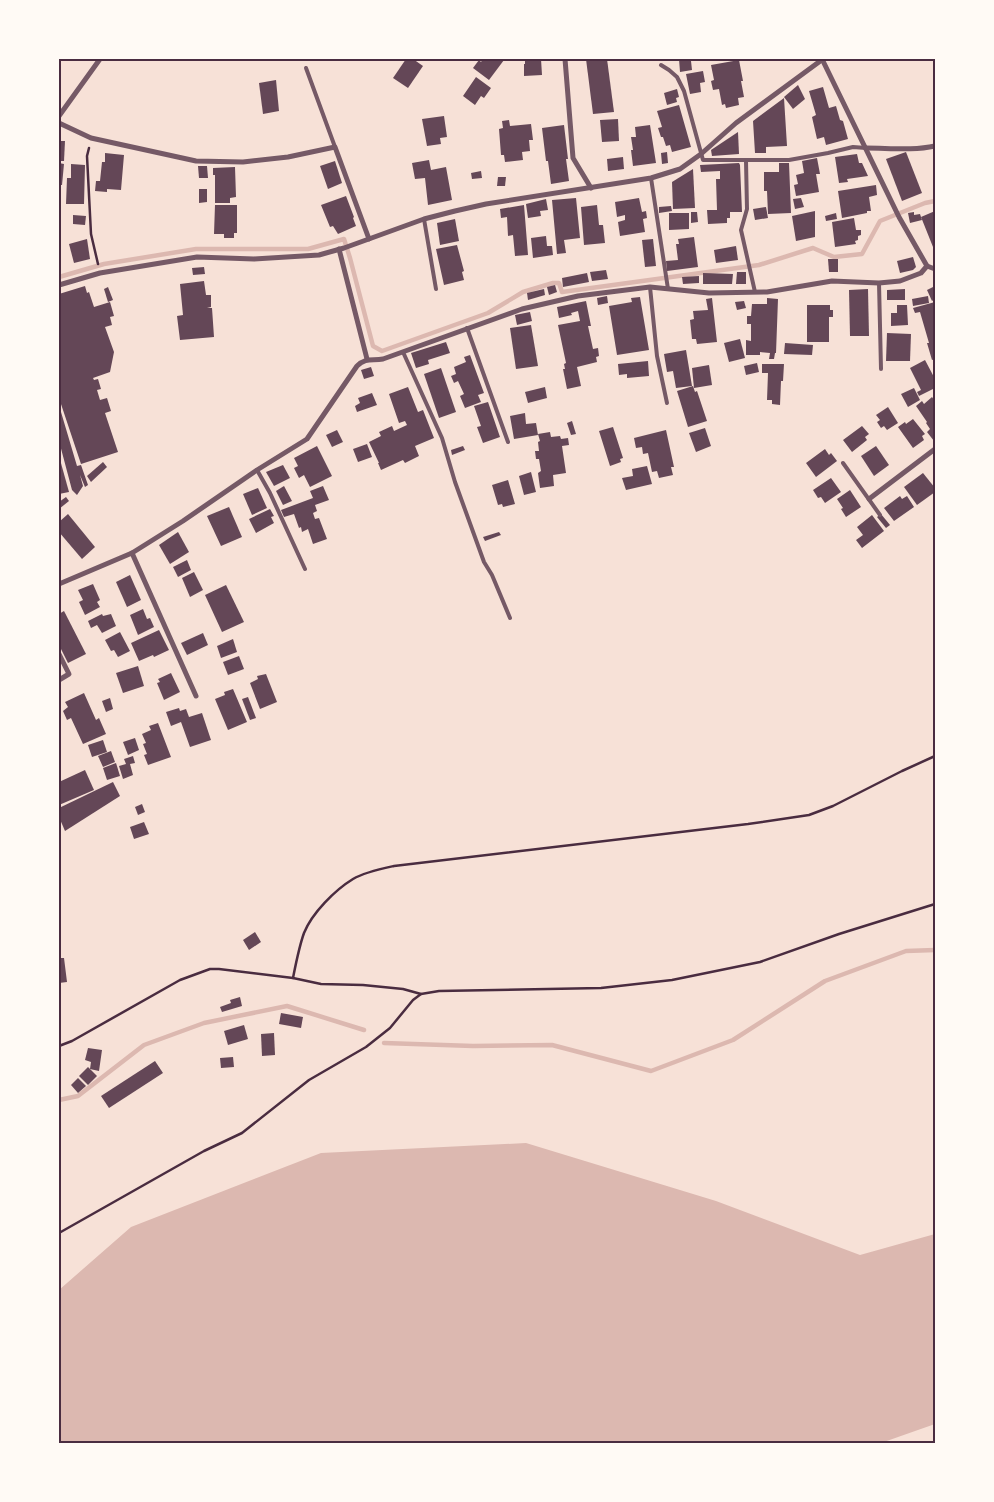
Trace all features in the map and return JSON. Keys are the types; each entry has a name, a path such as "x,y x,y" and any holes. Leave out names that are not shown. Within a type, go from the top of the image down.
{"street":[{"path":"59,116 100,59"},
{"path":"565,59 573,158 591,188"},
{"path":"59,285 100,272 197,257 254,259 319,255 342,249 424,219 486,204 651,178 680,169 701,154 736,123 823,59 899,217 927,266 935,269"},
{"path":"59,123 91,138 196,161 243,162 288,157 335,146 369,239"},
{"path":"866,148 918,148 935,146"},
{"path":"342,249 367,359"},
{"path":"59,584 132,552 183,521 257,470 307,439 357,366 367,359 383,359 522,309 578,296 650,287 709,293 767,292 832,281 879,283 900,281 921,273 927,266"},
{"path":"869,499 935,449"},
{"path":"132,552 196,696"},
{"path":"59,654 70,674 59,680"}],"lane":[{"path":"661,65 677,77 684,91 703,160 790,160 853,147 866,148"},
{"path":"306,68 335,146"},
{"path":"746,161 747,209 741,230 755,292"},
{"path":"651,178 668,289"},
{"path":"424,219 436,289"},
{"path":"879,283 881,369"},
{"path":"650,287 657,356 667,403"},
{"path":"467,328 508,442"},
{"path":"403,352 442,438 455,482 484,562 492,575 510,618"},
{"path":"843,463 880,515"},
{"path":"257,470 270,493 305,569"}],"path":[{"path":"91,138 87,156 88,198 91,234 98,262"},
{"path":"293,978 305,932 314,915 330,897 353,879 373,871 394,866 809,815 833,806 935,756"},
{"path":"59,1046 72,1041 180,980 210,969 219,968 322,984 364,985 421,994 439,991 601,988 672,980 760,962 839,934 935,904"},
{"path":"59,1233 204,1151 242,1133 309,1080 366,1047 390,1028 413,1000 421,994"}],"shaded area":[{"path":"526,1143 716,1201 860,1255 935,1234 935,1424 881,1443 59,1443 59,1290 131,1227 321,1153"}],"building":[{"path":"406,59 413,59 423,66 408,88 393,78"},
{"path":"483,59 504,60 489,80 473,68 479,60 481,62"},
{"path":"525,59 541,59 542,75 524,76"},
{"path":"586,59 607,59 614,112 593,114"},
{"path":"679,59 693,59 691,61 692,70 680,72"},
{"path":"739,60 744,97 738,98 739,105 726,108 725,104 722,105 719,89 713,90 711,81 714,80 711,65"},
{"path":"703,71 705,82 700,83 701,92 690,94 686,74"},
{"path":"476,77 491,88 484,98 481,96 475,105 463,96"},
{"path":"276,80 279,111 263,114 259,83"},
{"path":"798,85 805,99 793,109 784,97"},
{"path":"823,87 829,108 836,106 848,139 826,145 824,137 817,139 812,117 816,115 809,91"},
{"path":"677,89 679,97 676,98 677,102 667,105 664,93"},
{"path":"784,98 787,146 766,147 766,153 755,153 753,121"},
{"path":"679,105 691,147 672,152 670,145 666,146 663,137 661,137 658,128 662,127 657,111"},
{"path":"444,116 447,137 440,138 441,144 427,146 422,119"},
{"path":"618,119 619,141 602,142 600,120"},
{"path":"509,120 510,126 531,124 533,140 529,140 530,151 522,152 523,160 505,162 504,155 501,155 499,129 503,128 502,121"},
{"path":"564,125 569,181 551,184 542,128"},
{"path":"650,125 656,163 633,166 631,137 636,137 635,127"},
{"path":"738,132 739,154 712,156 711,150"},
{"path":"59,141 65,141 64,161 59,161"},
{"path":"667,152 668,163 662,164 661,153"},
{"path":"906,152 922,193 902,201 886,159"},
{"path":"105,153 124,155 121,190 107,189 107,192 95,191 96,181 100,181 102,162 105,162"},
{"path":"857,154 859,163 862,163 868,176 847,179 848,182 839,183 835,157"},
{"path":"623,157 624,169 608,171 607,159"},
{"path":"817,158 820,174 816,174 819,192 796,196 794,185 798,184 796,175 804,173 802,161"},
{"path":"429,160 431,170 446,167 452,200 428,205 425,178 415,179 412,163"},
{"path":"335,161 342,183 328,189 320,166"},
{"path":"59,163 64,164 62,185 59,185"},
{"path":"739,163 742,212 730,212 730,218 727,218 727,223 708,224 707,210 717,210 716,179 720,179 720,171 701,172 700,165"},
{"path":"779,163 789,163 791,213 768,214 767,191 764,191 764,172 779,172"},
{"path":"71,164 85,165 84,204 66,204 67,178 71,178"},
{"path":"198,166 207,166 208,178 199,178"},
{"path":"235,167 236,197 230,198 230,203 215,203 215,175 213,175 213,168"},
{"path":"693,169 695,208 673,209 672,182"},
{"path":"481,171 482,178 472,179 471,173"},
{"path":"498,177 506,177 505,186 497,186"},
{"path":"876,185 877,195 869,197 871,211 842,218 838,191"},
{"path":"199,189 207,189 207,202 199,203"},
{"path":"346,196 356,226 338,234 333,226 330,227 321,205"},
{"path":"576,198 580,238 564,240 566,253 557,254 552,200"},
{"path":"639,198 642,212 646,211 647,218 643,219 645,232 620,236 618,222 625,220 625,215 617,217 615,202"},
{"path":"801,198 804,207 795,209 793,199"},
{"path":"546,199 548,210 540,211 541,216 528,218 526,204"},
{"path":"215,205 237,205 237,233 234,233 234,238 224,238 224,234 214,234"},
{"path":"524,205 528,255 515,256 513,235 508,236 507,217 501,218 500,209"},
{"path":"597,205 599,225 603,225 605,243 584,245 581,207"},
{"path":"671,206 672,211 659,213 659,207"},
{"path":"766,207 768,218 755,220 753,209"},
{"path":"815,211 815,237 796,241 792,216"},
{"path":"935,211 935,252 921,217"},
{"path":"691,212 697,212 698,222 691,223"},
{"path":"914,212 914,215 920,214 922,220 910,223 908,213"},
{"path":"669,213 689,213 689,229 669,230"},
{"path":"836,213 837,219 826,221 825,216"},
{"path":"73,215 86,216 85,225 73,224"},
{"path":"854,218 856,230 861,230 861,235 855,241 856,244 835,247 832,222"},
{"path":"455,219 459,241 440,245 437,223"},
{"path":"546,236 547,246 552,246 553,255 533,258 531,238"},
{"path":"694,237 698,267 667,271 666,261 678,260 676,244 679,244 678,239"},
{"path":"87,239 90,259 74,263 69,244"},
{"path":"653,239 656,266 645,267 642,240"},
{"path":"457,245 464,271 462,272 464,280 444,285 436,249"},
{"path":"736,246 738,260 716,263 714,250"},
{"path":"913,257 916,267 913,270 900,273 897,261"},
{"path":"828,259 838,259 838,272 829,272"},
{"path":"204,267 205,274 193,275 192,268"},
{"path":"606,270 608,279 592,281 590,272"},
{"path":"737,272 746,272 746,284 736,284"},
{"path":"587,273 589,282 563,287 562,278"},
{"path":"703,273 733,274 732,284 703,284"},
{"path":"699,276 699,283 683,284 682,277"},
{"path":"204,281 206,295 211,295 211,307 207,308 212,308 214,337 180,340 177,316 183,315 180,284"},
{"path":"555,285 557,292 549,295 547,287"},
{"path":"85,286 94,307 110,302 114,316 110,317 112,325 105,327 114,352 110,372 93,378 94,380 98,379 101,389 97,390 100,400 107,398 111,411 105,413 118,452 81,464 59,398 59,294"},
{"path":"935,286 935,299 932,301 927,290"},
{"path":"108,287 113,300 108,302 104,289"},
{"path":"544,289 545,295 528,300 527,293"},
{"path":"868,289 869,336 850,336 849,290"},
{"path":"905,289 905,300 887,300 887,290"},
{"path":"607,296 608,303 598,305 597,298"},
{"path":"928,296 929,303 913,306 912,299"},
{"path":"640,297 649,350 617,355 609,306 632,302 631,298"},
{"path":"712,298 717,342 697,344 696,339 692,339 690,320 694,319 693,311 708,310 706,299"},
{"path":"767,298 778,299 776,353 774,359 769,359 770,353 760,352 760,355 746,355 746,340 751,341 751,324 747,324 747,316 751,316 752,304 767,304"},
{"path":"586,301 591,326 588,326 593,349 598,348 599,356 596,357 597,362 577,367 581,386 567,389 563,369 565,369 564,364 566,363 558,325 580,321 578,311 571,313 572,315 559,318 557,307"},
{"path":"744,301 746,308 737,310 735,302"},
{"path":"935,302 935,359 932,360 920,312 915,313 913,308"},
{"path":"807,305 830,305 830,310 833,310 833,317 829,317 829,342 807,342"},
{"path":"897,305 907,305 908,325 891,326 891,313 897,313"},
{"path":"530,312 532,321 517,325 515,315"},
{"path":"531,325 538,366 516,369 510,328"},
{"path":"887,333 911,334 910,361 886,361"},
{"path":"740,339 745,358 729,362 724,343"},
{"path":"446,342 450,353 428,360 429,364 416,368 411,353"},
{"path":"785,343 813,345 812,355 784,354"},
{"path":"686,350 692,386 676,388 673,371 667,372 664,354"},
{"path":"470,355 484,393 478,395 481,402 465,408 460,396 464,394 458,381 454,383 451,376 456,374 454,367 466,362 464,357"},
{"path":"925,360 935,379 935,388 919,396 917,392 921,390 910,368"},
{"path":"648,361 649,376 627,378 627,374 619,375 618,364"},
{"path":"757,363 759,372 746,375 744,366"},
{"path":"762,364 784,364 780,405 772,404 772,400 767,400 768,373 762,373"},
{"path":"709,365 712,385 694,388 692,368"},
{"path":"371,367 374,376 364,379 361,370"},
{"path":"441,368 456,412 439,418 424,374"},
{"path":"693,386 695,392 697,391 707,421 688,427 677,391"},
{"path":"408,387 418,412 423,410 434,438 415,446 419,456 405,463 403,460 381,470 369,442 381,436 379,432 392,426 394,431 407,425 405,421 399,423 389,394"},
{"path":"545,387 547,398 528,403 525,392"},
{"path":"914,388 920,400 908,407 901,394"},
{"path":"372,393 377,405 357,412 355,406 360,403 358,398"},
{"path":"932,397 935,401 934,441 927,432 930,429 927,422 916,406 922,401 924,404"},
{"path":"488,402 500,437 483,443 477,427 481,426 474,406"},
{"path":"888,407 898,423 887,430 884,426 881,428 877,422 880,420 876,415"},
{"path":"59,412 61,412 77,466 81,465 88,485 85,487 80,475 83,486 77,495 72,490 59,441"},
{"path":"525,413 526,424 536,423 538,435 514,439 510,416"},
{"path":"913,419 925,434 922,436 924,440 913,448 898,427"},
{"path":"572,421 576,434 571,435 567,423"},
{"path":"862,426 869,434 865,437 867,440 852,452 843,440"},
{"path":"613,427 623,458 620,459 621,462 610,466 599,431"},
{"path":"705,428 711,446 696,452 689,433"},
{"path":"337,430 343,442 332,447 326,435"},
{"path":"666,430 674,467 671,467 673,475 659,478 657,471 652,472 648,453 643,454 642,447 636,448 634,438"},
{"path":"550,432 551,437 560,436 561,439 568,438 569,445 562,446 566,473 553,475 554,486 540,488 538,473 541,471 539,459 536,459 535,451 539,451 538,442 540,441 538,434"},
{"path":"367,444 372,457 358,462 353,449"},
{"path":"317,446 332,476 310,487 304,475 299,478 294,468 298,466 294,458"},
{"path":"463,446 465,450 452,455 451,450"},
{"path":"876,446 889,465 874,476 861,456"},
{"path":"825,449 837,461 816,477 806,463"},
{"path":"59,456 69,492 59,494"},
{"path":"103,462 107,467 91,482 87,476"},
{"path":"283,465 290,478 274,486 266,472"},
{"path":"647,466 652,484 626,490 622,478 633,476 632,469"},
{"path":"531,472 536,492 524,495 519,476"},
{"path":"923,473 935,488 935,492 917,505 904,487"},
{"path":"831,478 841,492 825,503 821,497 818,498 813,490"},
{"path":"508,480 515,504 503,507 502,504 498,505 492,485"},
{"path":"284,486 292,501 283,505 276,491"},
{"path":"323,486 329,500 315,505 317,511 313,513 315,519 319,518 327,539 313,544 308,529 302,532 294,514 284,517 281,510 313,498 310,491"},
{"path":"258,488 267,508 252,515 243,494"},
{"path":"850,490 861,507 846,517 837,499"},
{"path":"900,496 902,499 907,496 914,507 894,521 884,508"},
{"path":"66,497 69,501 59,509 59,502"},
{"path":"229,507 242,537 221,546 207,516"},
{"path":"270,509 274,516 271,517 274,523 256,533 249,519"},
{"path":"68,514 95,547 82,559 59,532 59,522"},
{"path":"881,514 890,525 886,528 877,517"},
{"path":"872,515 884,531 862,548 856,540 863,535 857,527"},
{"path":"178,532 189,552 170,564 159,545"},
{"path":"499,532 501,535 485,541 483,537"},
{"path":"187,560 191,570 178,577 173,567"},
{"path":"194,572 203,590 190,597 182,578"},
{"path":"130,575 141,600 127,607 116,582"},
{"path":"93,584 100,600 97,602 100,607 85,615 79,602 83,600 78,590"},
{"path":"226,585 244,622 222,632 205,595"},
{"path":"143,609 147,619 150,618 154,627 138,635 130,615"},
{"path":"64,611 86,654 68,663 59,645 59,614"},
{"path":"102,614 103,616 111,614 116,626 102,633 97,625 91,628 88,621"},
{"path":"159,630 169,650 139,661 131,643"},
{"path":"120,632 130,651 118,657 114,650 111,651 105,640"},
{"path":"203,633 208,645 187,655 181,643"},
{"path":"233,639 237,652 221,658 217,646"},
{"path":"239,656 244,669 228,675 223,662"},
{"path":"138,666 144,686 123,693 116,673"},
{"path":"171,673 180,692 164,700 157,683 160,682 158,679"},
{"path":"266,674 277,702 260,709 250,683 258,679 257,676"},
{"path":"233,689 247,722 228,730 215,699 225,695 224,692"},
{"path":"84,693 96,720 99,718 106,734 83,744 71,718 67,720 63,711 68,707 65,702"},
{"path":"248,697 256,718 250,720 242,699"},
{"path":"110,698 113,709 106,712 102,701"},
{"path":"179,708 180,711 186,709 189,717 202,713 211,740 190,747 181,722 171,726 166,712"},
{"path":"158,723 171,757 148,765 144,755 147,754 143,744 146,743 142,734 151,730 149,726"},
{"path":"135,738 139,750 128,755 123,742"},
{"path":"103,740 107,752 92,757 88,745"},
{"path":"111,751 115,762 103,767 98,756"},
{"path":"133,756 135,763 130,764 133,775 123,779 119,766 126,764 124,759"},
{"path":"116,763 120,776 107,780 103,768"},
{"path":"85,770 94,790 59,805 59,782"},
{"path":"113,782 120,796 65,831 59,817 59,808"},
{"path":"142,804 145,812 138,815 135,807"},
{"path":"144,822 149,834 134,839 130,827"},
{"path":"255,932 261,942 249,950 243,940"},
{"path":"59,958 64,958 67,982 59,983"},
{"path":"240,997 242,1006 222,1012 220,1007 231,1003 230,1000"},
{"path":"281,1013 303,1017 301,1028 279,1024"},
{"path":"244,1025 248,1039 228,1045 224,1031"},
{"path":"274,1033 275,1055 262,1056 261,1034"},
{"path":"88,1048 102,1050 99,1071 90,1069 91,1062 85,1060"},
{"path":"233,1057 234,1067 221,1068 220,1058"},
{"path":"155,1061 163,1073 109,1108 101,1096"},
{"path":"88,1067 97,1076 88,1085 79,1076"},
{"path":"78,1078 86,1086 78,1093 71,1085"}],"waterway":[{"path":"59,277 104,264 196,249 308,249 344,239 373,346 382,351 488,313 523,292 553,283 559,283 562,292 759,265 813,248 834,257 862,254 880,221 925,203 935,201"},
{"path":"384,1043 473,1046 552,1045 651,1071 733,1040 825,981 906,951 935,950"},
{"path":"59,1100 78,1096 144,1045 204,1023 287,1006 364,1030"}]}
